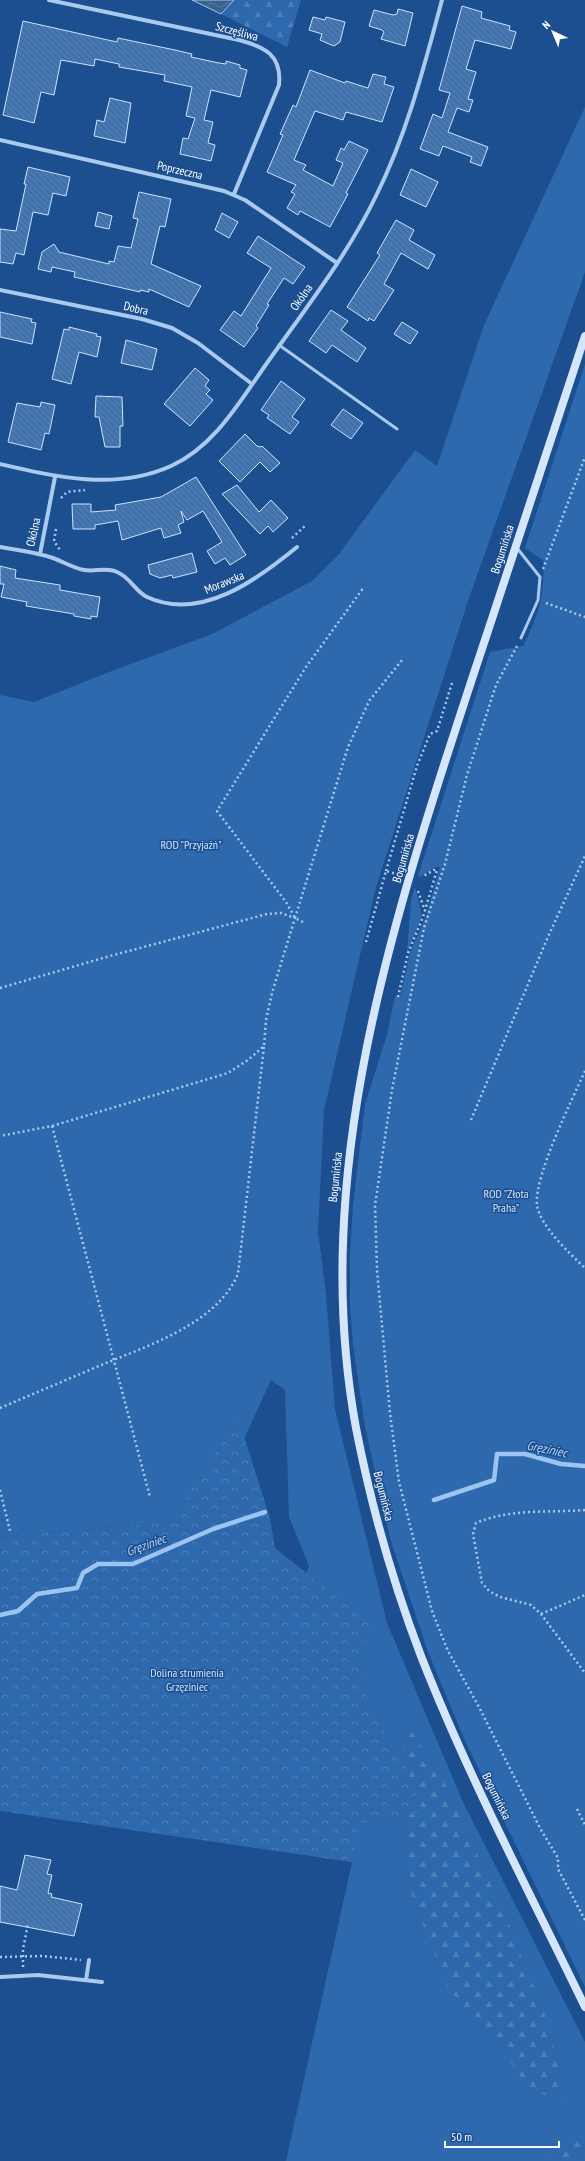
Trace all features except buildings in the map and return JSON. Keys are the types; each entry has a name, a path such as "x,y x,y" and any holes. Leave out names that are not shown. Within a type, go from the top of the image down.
{"street":[{"name":"Szczęśliwa","path":"49,0 239,40 254,44 273,57 278,64 280,73 279,85 234,194"},
{"name":"Okólna","path":"0,464 55,477 85,480 123,479 148,474 171,466 207,441 252,384 337,263 376,197 398,148 442,0"},
{"name":"Poprzeczna","path":"0,140 191,182 234,194 337,263"},
{"name":"Dobra","path":"0,290 142,319 172,328 198,343 252,384"},
{"name":"Bogumińska","path":"585,336 422,835 380,994 355,1114 347,1171 341,1258 342,1304 349,1387 358,1436 374,1504 403,1606 420,1654 458,1745 585,2007"},
{"name":"Okólna","path":"0,547 40,554 55,477"},
{"name":"Morawska","path":"40,554 86,570 111,570 125,576 145,596 162,602 186,603 218,597 242,587 297,547"},
{"path":"86,1980 89,1960"},
{"path":"0,1977 23,1976 102,1982"}],"lane":[{"path":"279,345 397,429"},
{"path":"515,547 540,576 538,600 521,638"}],"path":[{"path":"540,576 585,457"},
{"path":"295,918 286,902 218,811 306,667 364,587"},
{"path":"557,608 585,617"},
{"path":"521,638 496,685 467,775 445,864 424,928 392,1090 375,1204 377,1270 399,1482 432,1611 448,1652 482,1714 540,1828 558,1858 558,1869 585,1920"},
{"path":"0,1408 177,1332 209,1311 232,1288 238,1274 266,1020 272,993 348,747 369,701 402,660"},
{"path":"366,942 417,766 430,734 437,731 452,683"},
{"path":"471,1120 547,939 585,856"},
{"path":"398,997 408,953 425,911 437,870 422,876 418,881"},
{"path":"386,871 400,875"},
{"path":"418,886 422,906 425,911"},
{"path":"0,988 110,956 267,914 281,913 303,922"},
{"path":"0,1136 52,1126 228,1073 248,1060 264,1046"},
{"path":"585,1071 552,1146 540,1183 537,1206 545,1225 585,1268"},
{"path":"52,1126 150,1497"},
{"path":"0,1490 10,1531"},
{"path":"585,1510 560,1512 531,1511 490,1517 476,1523 473,1534 482,1583 489,1591 500,1597 531,1606 541,1614 585,1673"},
{"path":"541,1614 585,1595"},
{"path":"577,1809 585,1825"},
{"path":"23,1976 23,1956 28,1924"},
{"path":"0,1957 23,1956 89,1960"}],"green space":[{"path":"234,0 301,0 287,47 221,14"},
{"name":"ROD \"Przyjaźń\"","path":"585,107 585,272 469,598 376,887 324,1110 318,1232 326,1294 335,1409 387,1623 463,1802 585,2042 585,2161 286,2161 352,1862 199,1839 309,1566 289,1517 285,1390 271,1380 225,1480 170,1522 0,1537 0,695 34,702 109,672 212,634 312,581 339,554 415,450 437,466 484,325"},
{"name":"ROD \"Złota Praha\"","path":"585,364 585,1987 465,1741 428,1652 390,1538 365,1427 353,1345 350,1303 350,1257 353,1205 365,1104 387,1035 395,996 400,997 410,953 426,916 440,867 436,867 420,877 418,876 490,652 523,646 537,614 542,594 543,560 525,548"},
{"path":"415,886 422,916 407,953 411,901"},
{"name":"Dolina strumienia Grzęziniec","path":"238,1417 270,1518 275,1548 375,1628 360,1646 363,1688 380,1725 407,1769 423,1812 360,1823 352,1862 0,1811 0,1537 170,1522"},
{"path":"412,1732 442,1777 509,1924 550,2028 564,2099 529,2091 510,2061 448,1988 412,1896 407,1827 393,1762"},
{"path":"572,2135 585,2140 585,2161 541,2161"}],"water":[{"path":"192,0 234,0 221,14"}],"waterway":[{"name":"Gręziniec","path":"434,1500 494,1480 497,1454 525,1454 561,1464 585,1466"},
{"name":"Gręziniec","path":"0,1615 18,1611 37,1594 77,1588 83,1573 98,1564 133,1564 213,1529 265,1512"}]}
